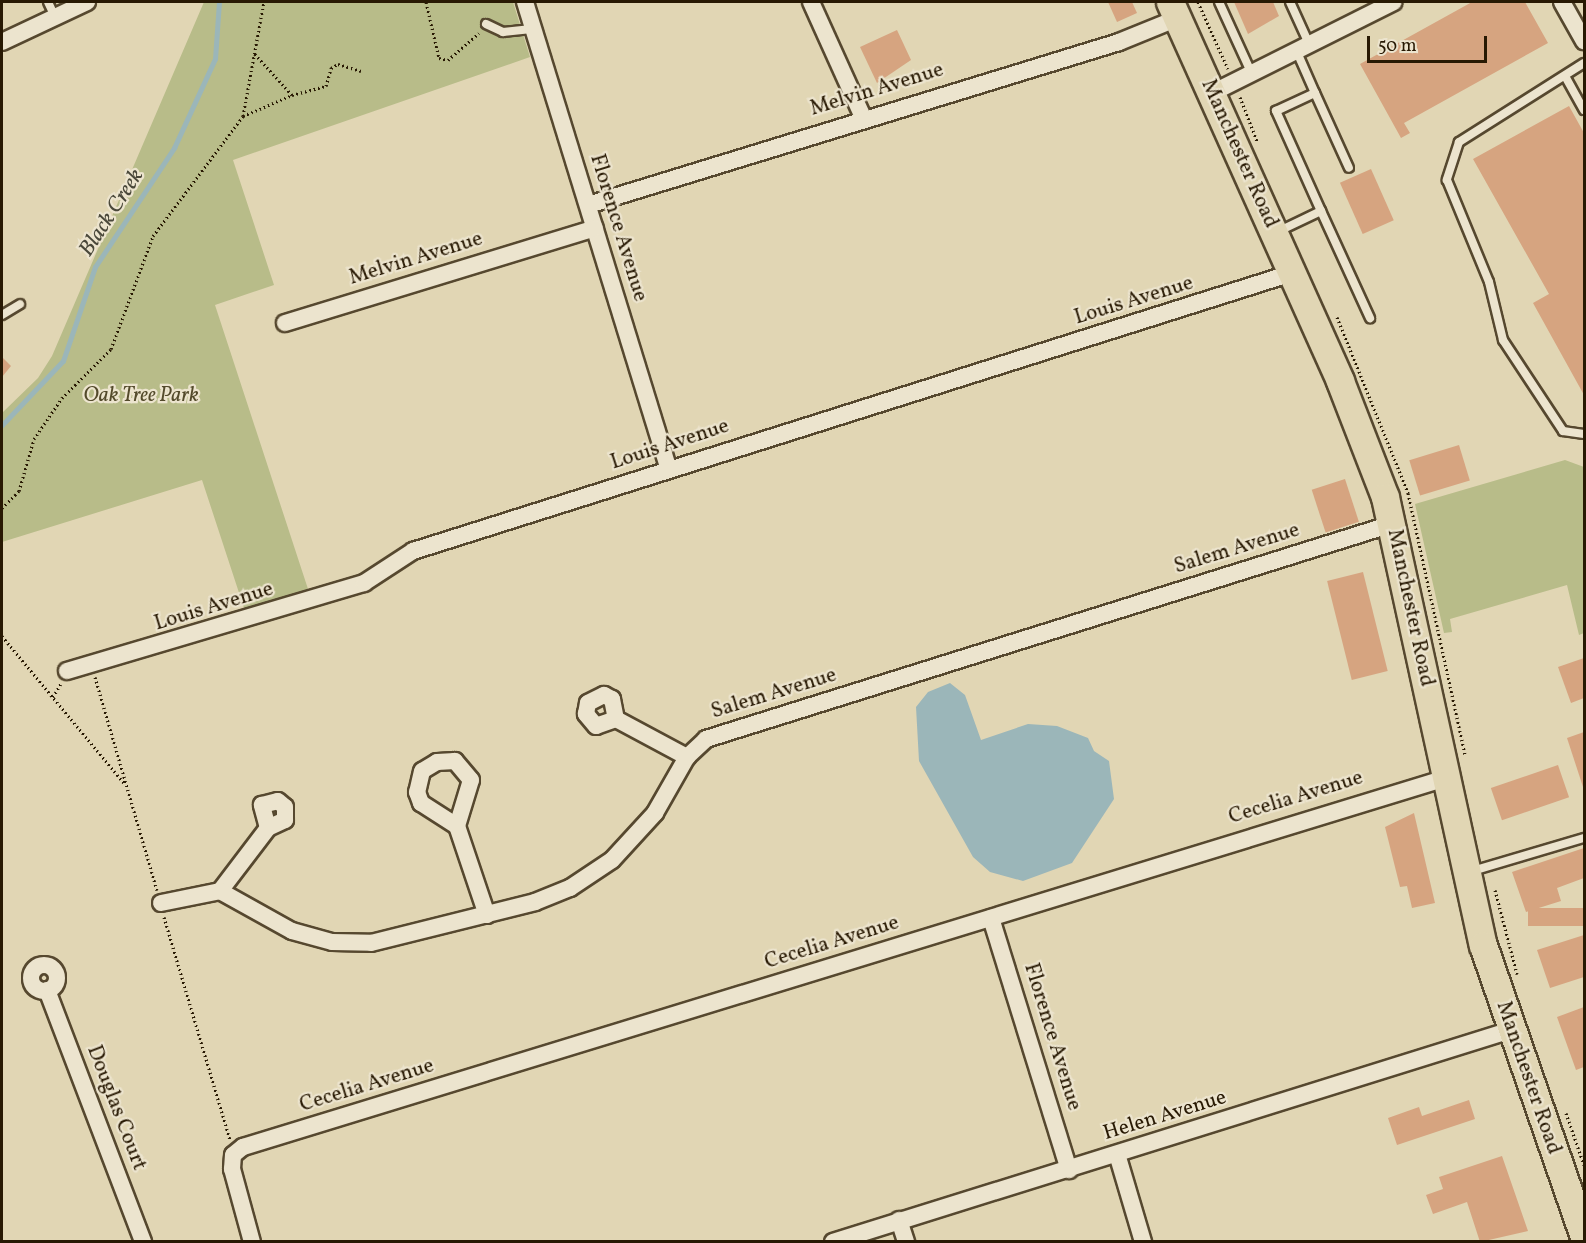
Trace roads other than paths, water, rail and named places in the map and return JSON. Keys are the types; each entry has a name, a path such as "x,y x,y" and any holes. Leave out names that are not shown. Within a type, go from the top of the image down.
{"main road":[{"name":"Manchester Road","path":"1182,7 1212,93 1359,427 1392,524 1466,873 1511,1030 1584,1236"}],"street":[{"path":"2,42 51,9 87,2"},
{"name":"Florence Avenue","path":"525,2 668,468"},
{"path":"811,2 863,117"},
{"path":"1212,93 1394,2"},
{"path":"1562,2 1584,41"},
{"name":"Melvin Avenue","path":"588,205 863,117 1119,42 1182,7"},
{"name":"Melvin Avenue","path":"285,323 595,228"},
{"name":"Louis Avenue","path":"67,671 92,666 364,583 413,551 668,468 1292,273"},
{"name":"Salem Avenue","path":"220,891 273,924 332,942 389,941 487,915 570,888 612,861 656,813 687,757 706,739 1392,524"},
{"path":"616,719 687,757"},
{"name":"Cecelia Avenue","path":"252,1242 231,1169 236,1152 1446,778"},
{"path":"457,826 487,915"},
{"path":"161,903 220,891 268,828"},
{"name":"Florence Avenue","path":"991,918 1070,1170"},
{"name":"Douglas Court","path":"47,990 143,1242"},
{"name":"Helen Avenue","path":"832,1242 1070,1170 1511,1030"},
{"path":"1117,1154 1143,1242"},
{"path":"899,1220 906,1242"}],"lane":[{"path":"1219,2 1252,74"},
{"path":"1290,2 1315,93 1349,168"},
{"path":"486,24 503,32 534,29"},
{"path":"1584,63 1459,142 1446,180 1489,282 1503,340 1563,431 1584,434"},
{"path":"1564,76 1584,110"},
{"path":"1315,93 1276,111 1370,318"},
{"path":"1274,233 1321,211"},
{"path":"2,315 20,304"},
{"path":"1466,873 1584,838"}],"water":[{"path":"950,683 965,695 981,740 1028,724 1057,726 1088,738 1094,751 1109,761 1114,799 1072,863 1023,881 990,872 973,857 919,761 916,707 928,692"}],"waterway":[{"name":"Black Creek","path":"2,425 63,361 95,267 174,148 215,59 219,2"}],"park label":[{"name":"Oak Tree Park","path":"141,396"}]}
